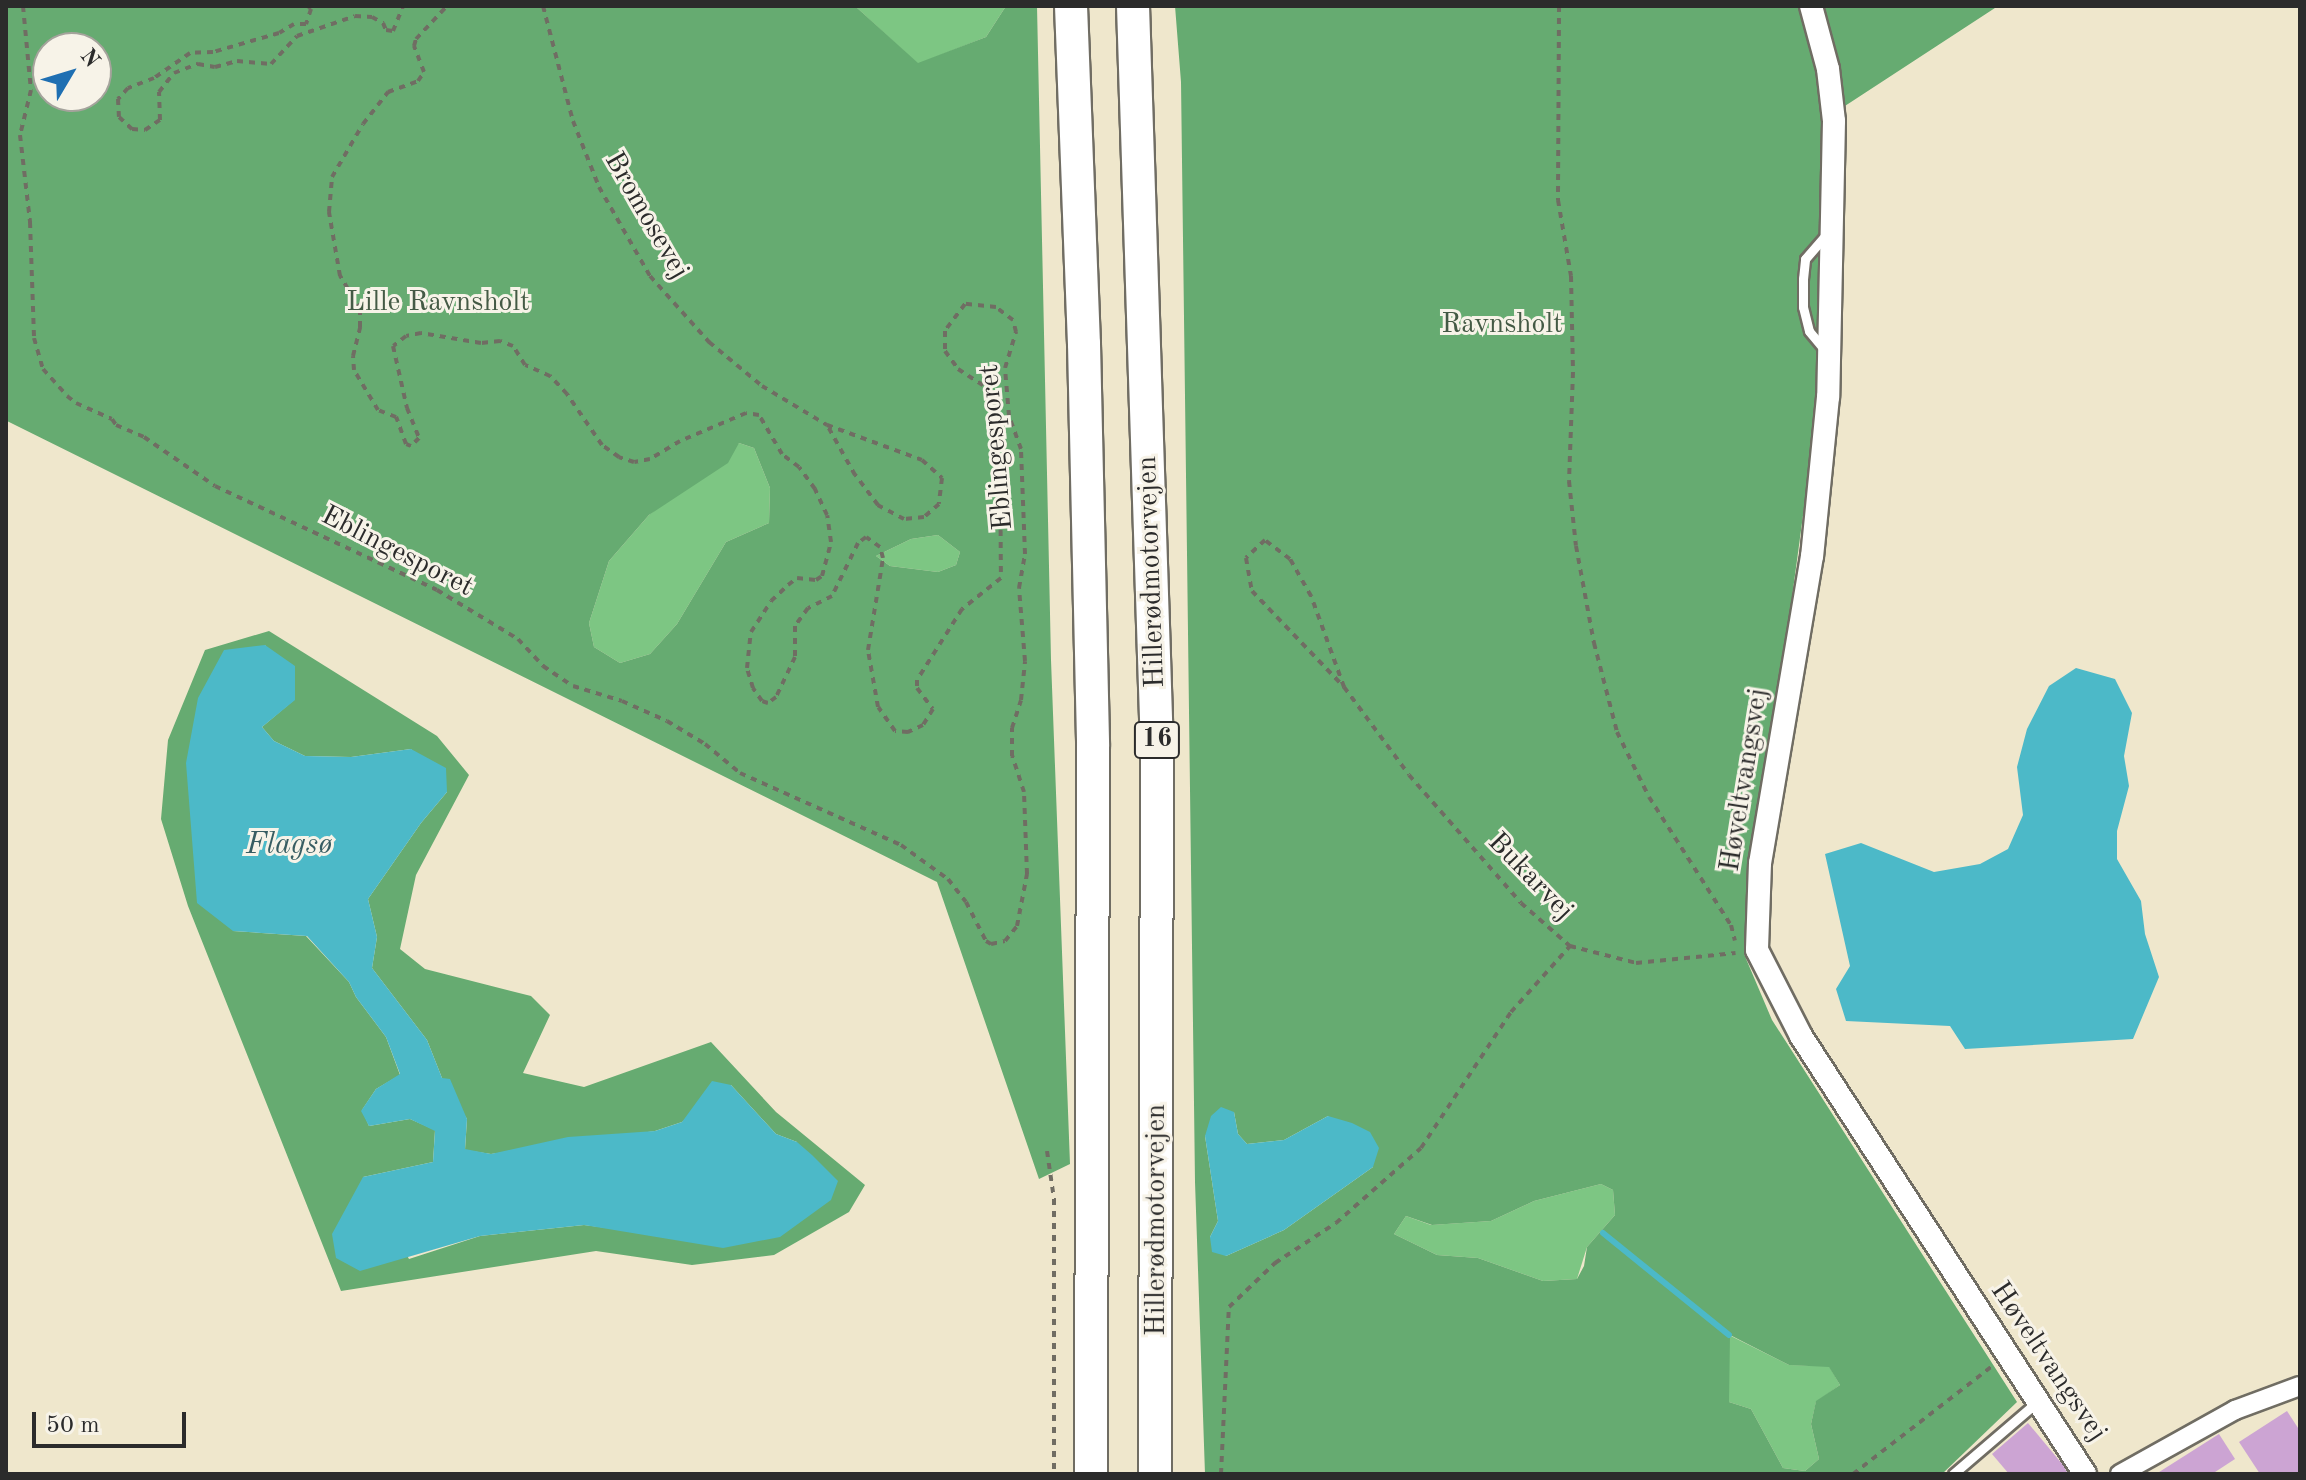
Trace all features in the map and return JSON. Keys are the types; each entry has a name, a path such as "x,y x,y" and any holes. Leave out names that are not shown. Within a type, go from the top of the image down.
{"highway":[{"name":"16","path":"1071,6 1084,344 1093,731 1091,1474"},
{"name":"Hillerødmotorvejen","path":"1133,6 1157,748 1155,1474"}],"street":[{"name":"Høveltvangsvej","path":"1811,6 1828,69 1834,121 1829,355 1812,556 1747,951 2085,1474"},
{"path":"2120,1474 2235,1410 2300,1386"}],"lane":[{"path":"1953,1474 2037,1402"}],"path":[{"name":"Eblingesporet","path":"23,6 31,90 20,135 30,222 34,338 43,369 67,396 112,419 116,425 144,437 215,486 437,590 518,639 543,666 573,686 622,701 667,721 705,744 740,773 901,845 948,879 971,910 986,941 991,944 1005,941 1017,926 1027,874 1024,792 1012,756 1012,728 1021,700 1025,661 1020,604 1025,554 1021,449 1009,416 1005,368 1016,332 1013,320 996,307 965,304 945,331 945,351 958,369 987,388 992,403 1000,446 1001,578 962,609 917,680 917,688 933,709 923,725 908,732 895,731 878,707 868,650 883,558 880,547 866,537 858,543 832,596 808,608 795,626 795,657 776,697 768,703 762,701 753,688 747,668 751,632 771,601 788,585 797,578 816,580 822,576 831,542 827,515 815,489 799,467 782,454 759,415 746,413 680,441 650,459 634,462 602,445 567,394 550,376 525,365 513,346 500,341 481,343 421,333 406,336 393,346 407,408 419,438 411,446 406,444 396,417 378,410 354,370 360,309 340,276 329,212 332,177 363,124 388,92 418,81 424,72 414,46 416,39 447,6"},
{"path":"308,6 311,9 306,24 294,24 279,33 221,50 190,53 154,78 128,88 118,99 119,117 132,129 145,130 160,120 159,92 174,73 198,64 215,67 237,61 271,64 297,36 355,16 372,17 383,23 386,30 393,31 403,6"},
{"name":"Bromosevej","path":"543,6 573,121 599,187 650,276 709,342 762,386 827,425 922,460 942,478 939,504 924,517 904,519 878,505 827,425"},
{"path":"1559,6 1558,200 1571,276 1573,358 1569,481 1576,546 1594,643 1617,732 1649,797 1747,951"},
{"name":"Bukarvej","path":"1344,687 1311,596 1290,559 1265,540 1246,558 1252,591 1344,687 1409,775 1521,903 1570,946 1636,963 1747,951"},
{"path":"1221,1474 1229,1307 1275,1263 1336,1223 1421,1148 1511,1012 1570,946"},
{"path":"1047,1151 1054,1199 1054,1474"},
{"path":"1853,1474 2006,1356"}],"green space":[{"name":"Lille Ravnsholt","path":"6,6 855,6 918,63 986,37 1006,6 1037,6 1051,660 1070,1164 1039,1179 937,882 7,421","holes":["739,443 754,448 770,488 769,523 726,542 677,624 650,654 620,663 594,647 589,623 609,561 649,515 728,463","938,535 960,552 956,565 938,572 890,566 876,556 911,539"]},
{"path":"855,6 1006,6 986,37 918,64"},
{"name":"Ravnsholt","path":"1175,6 1998,6 1825,119 1818,404 1744,954 1772,1020 2017,1402 1942,1474 1205,1474 1195,1182 1181,82","holes":["1234,1112 1238,1134 1247,1144 1284,1140 1328,1116 1373,1167 1284,1230 1226,1256 1210,1237 1218,1221 1205,1136","1601,1184 1613,1190 1615,1215 1587,1247 1584,1266 1577,1279 1543,1281 1478,1258 1437,1255 1394,1234 1406,1216 1432,1225 1491,1221 1534,1201","1730,1335 1789,1365 1829,1367 1840,1385 1816,1401 1811,1424 1819,1459 1805,1471 1783,1468 1751,1409 1729,1402"]},
{"path":"739,443 754,448 770,488 769,523 726,542 677,624 650,654 620,663 594,647 589,623 609,561 649,515"},
{"path":"938,535 960,552 956,565 938,572 890,566 876,556 911,539"},
{"path":"269,631 437,736 469,775 416,875 400,949 425,969 531,996 550,1015 523,1073 584,1087 711,1042 776,1112 865,1185 849,1212 774,1255 692,1265 596,1251 341,1291 188,906 161,819 168,740 205,650","holes":["265,645 294,700 262,727 274,741 305,756 351,757 411,749 447,792 421,823 368,899 377,937 372,968 427,1040 442,1078 467,1119 465,1150 491,1154 655,1131 682,1122 731,1085 776,1134 797,1142 647,1233 584,1225 480,1236 409,1259 363,1177 433,1162 435,1130 410,1119 369,1126 362,1110 376,1089 400,1075 386,1037 356,997 349,982 306,936 233,931"]},
{"path":"1601,1184 1613,1190 1615,1215 1587,1247 1577,1279 1543,1281 1478,1258 1437,1255 1394,1234 1406,1216 1431,1225 1491,1221 1534,1201"},
{"path":"1729,1335 1789,1365 1829,1366 1840,1385 1816,1402 1811,1424 1819,1459 1805,1471 1783,1468 1751,1409 1729,1402"}],"water":[{"name":"Flagsø","path":"265,645 295,666 295,700 262,727 274,741 305,756 351,757 411,749 446,768 447,792 421,823 368,899 377,937 372,968 427,1040 442,1078 450,1079 467,1119 465,1149 491,1154 568,1137 655,1131 682,1122 712,1081 731,1085 776,1134 797,1142 838,1181 831,1200 780,1237 723,1248 584,1225 480,1236 360,1271 336,1258 332,1234 363,1177 433,1162 435,1131 410,1119 369,1126 361,1111 376,1089 400,1074 386,1037 356,997 349,982 307,936 233,931 197,903 186,763 198,698 224,650"},
{"path":"2076,668 2115,679 2132,713 2124,756 2129,786 2117,831 2117,859 2141,901 2145,934 2159,977 2133,1039 1965,1049 1950,1026 1846,1021 1836,989 1850,966 1825,854 1861,843 1934,872 1980,864 2008,849 2023,815 2017,767 2027,729 2049,686"},
{"path":"1221,1107 1234,1112 1238,1134 1247,1144 1284,1140 1328,1116 1352,1123 1370,1132 1379,1148 1373,1167 1284,1230 1226,1256 1212,1252 1210,1237 1218,1221 1205,1136 1211,1116"}],"building":[{"path":"2287,1411 2300,1431 2300,1474 2260,1474 2239,1442"},
{"path":"2028,1423 2068,1474 2009,1474 1992,1454"},
{"path":"2219,1434 2235,1459 2212,1474 2156,1474"}],"waterway":[{"path":"1603,1233 1729,1335"}]}
